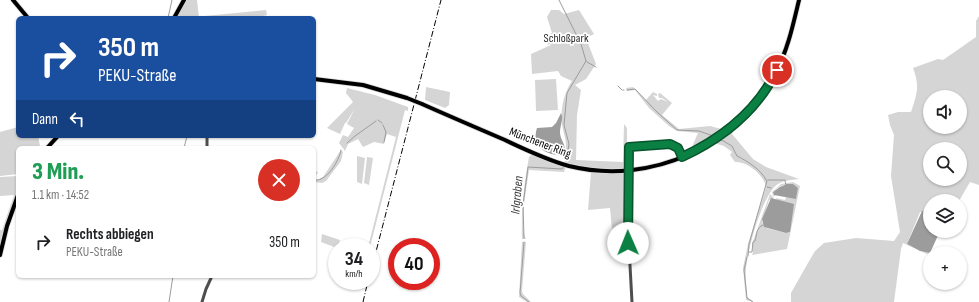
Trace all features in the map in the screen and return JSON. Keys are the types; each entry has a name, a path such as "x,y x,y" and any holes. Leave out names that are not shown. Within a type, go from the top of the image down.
{"main road":[{"path":"13,0 26,16"},
{"path":"175,16 184,0"},
{"name":"Münchener Ring","path":"316,79 364,85 407,98 536,154 573,166 606,171 629,170 657,166 683,157 712,142 730,129 750,110 764,92 775,74 786,50 799,0"},
{"path":"49,146 56,138"},
{"path":"0,256 6,226 16,200"}],"street":[{"path":"632,302 628,229 629,147 667,144 673,145 685,153 694,152"},
{"path":"678,148 683,157"},
{"path":"682,151 683,157"},
{"path":"202,302 211,278"}],"green space":[{"path":"186,0 197,0 199,16 176,16"},
{"path":"266,10 267,15 263,16 205,16"},
{"name":"Schloßpark","path":"551,10 559,10 564,14 579,10 594,34 586,38 596,64 586,79 575,85 581,90 577,115 576,160 623,162 624,124 627,128 627,169 606,170 567,164 569,154 565,152 566,144 562,124 562,107 572,81 561,76 558,71 532,74 531,54 551,45 548,45 546,36 552,33 547,17"},
{"path":"979,16 979,185 970,182 963,194 923,194 923,212 920,212 907,244 917,250 903,243 901,249 894,302 791,302 791,293 815,251 824,243 856,238 894,241 900,232 891,176 894,135 888,115 898,112 911,112 917,90 913,68 938,59 943,60 976,37 976,21"},
{"path":"556,79 558,110 536,111 535,80"},
{"path":"426,87 450,92 449,105 445,108 425,100"},
{"path":"633,87 646,100 653,92 657,94 657,96 653,95 658,101 661,99 668,102 662,98 659,98 658,94 660,93 672,103 662,115 679,129 710,126 725,130 700,146 691,149 698,133 677,131 669,126 649,108 635,90 627,91 626,88"},
{"path":"347,88 375,95 408,107 408,111 405,110 372,238 370,238 396,137 387,134 384,144 374,142 363,147 358,139 348,144 345,151 339,143 343,135 348,137 354,128 347,124 355,108 340,134 327,128 353,102 346,93"},
{"path":"756,106 758,107 734,130 732,134 753,159 766,167 799,179 788,180 778,184 772,189 757,223 749,249 746,272 747,297 754,302 746,300 743,268 748,244 766,187 765,182 750,166 740,162 735,162 730,155 732,152 724,146 714,143 730,132"},
{"path":"16,128 16,138 38,138 40,146 16,146 16,174 0,176 0,132"},
{"path":"341,150 343,152 341,161 326,181 322,183 316,182 316,180 323,177"},
{"path":"532,154 566,167 564,172 529,170 523,216 524,233 526,239 522,239 524,187 529,157"},
{"path":"357,156 365,158 362,184 357,182"},
{"path":"367,157 373,158 369,185 364,183"},
{"path":"591,172 627,172 626,228 612,230 610,208 588,210"},
{"path":"16,176 16,196 7,219 0,248 0,230 2,230 14,195 0,196 0,177"},
{"path":"793,182 800,186 787,249 752,255 752,244 770,194 774,198 769,200 762,222 766,228 786,233 790,232 776,198 785,200 786,197 796,198 798,188 791,185 785,185 779,187 773,192 776,196 773,196 772,192 781,184"},
{"path":"322,234 334,238 328,238 328,245 321,242"},
{"path":"522,242 526,242 522,291 531,302 527,302 519,297"}],"shaded area":[{"path":"561,113 562,120 560,135 565,149 562,156 545,152 536,141 537,128 552,127 556,123"},
{"path":"787,184 793,184 798,188 796,199 774,195 773,192"},
{"path":"771,198 794,204 790,232 786,233 764,227 762,219"},
{"path":"923,211 923,238 937,238 933,246 923,246 923,252 907,244"}],"waterway":[{"path":"168,16 172,0"},
{"path":"559,0 581,44 586,61"},
{"name":"Irlgraben","path":"566,162 569,144 564,125 567,93 586,61"},
{"path":"587,62 596,67"},
{"path":"618,86 622,90"},
{"path":"627,90 635,89 677,130 699,131 716,137"},
{"path":"378,120 382,123"},
{"path":"347,143 376,121"},
{"path":"383,125 386,132 384,142"},
{"path":"184,146 186,138"},
{"path":"720,139 732,146 737,156 754,166 767,181 749,244 748,256"},
{"path":"316,180 323,178 332,170 338,160 341,150"},
{"name":"Irlgraben","path":"524,238 523,205 528,167 562,169 564,166"},
{"path":"768,180 785,180 786,186"},
{"path":"767,187 771,188"},
{"path":"749,252 752,252 753,242 755,241 758,230 763,225"},
{"name":"Irlgraben","path":"524,242 520,293 521,296 529,302"},
{"path":"747,257 744,270 747,298 753,302"},
{"path":"169,302 173,278"}],"railway":[{"path":"380,238 441,0"},
{"path":"363,302 366,290"}],"route":[{"path":"628,243 629,147 670,144 678,148 682,157 698,150 730,129 750,110 764,92 777,70"}]}
